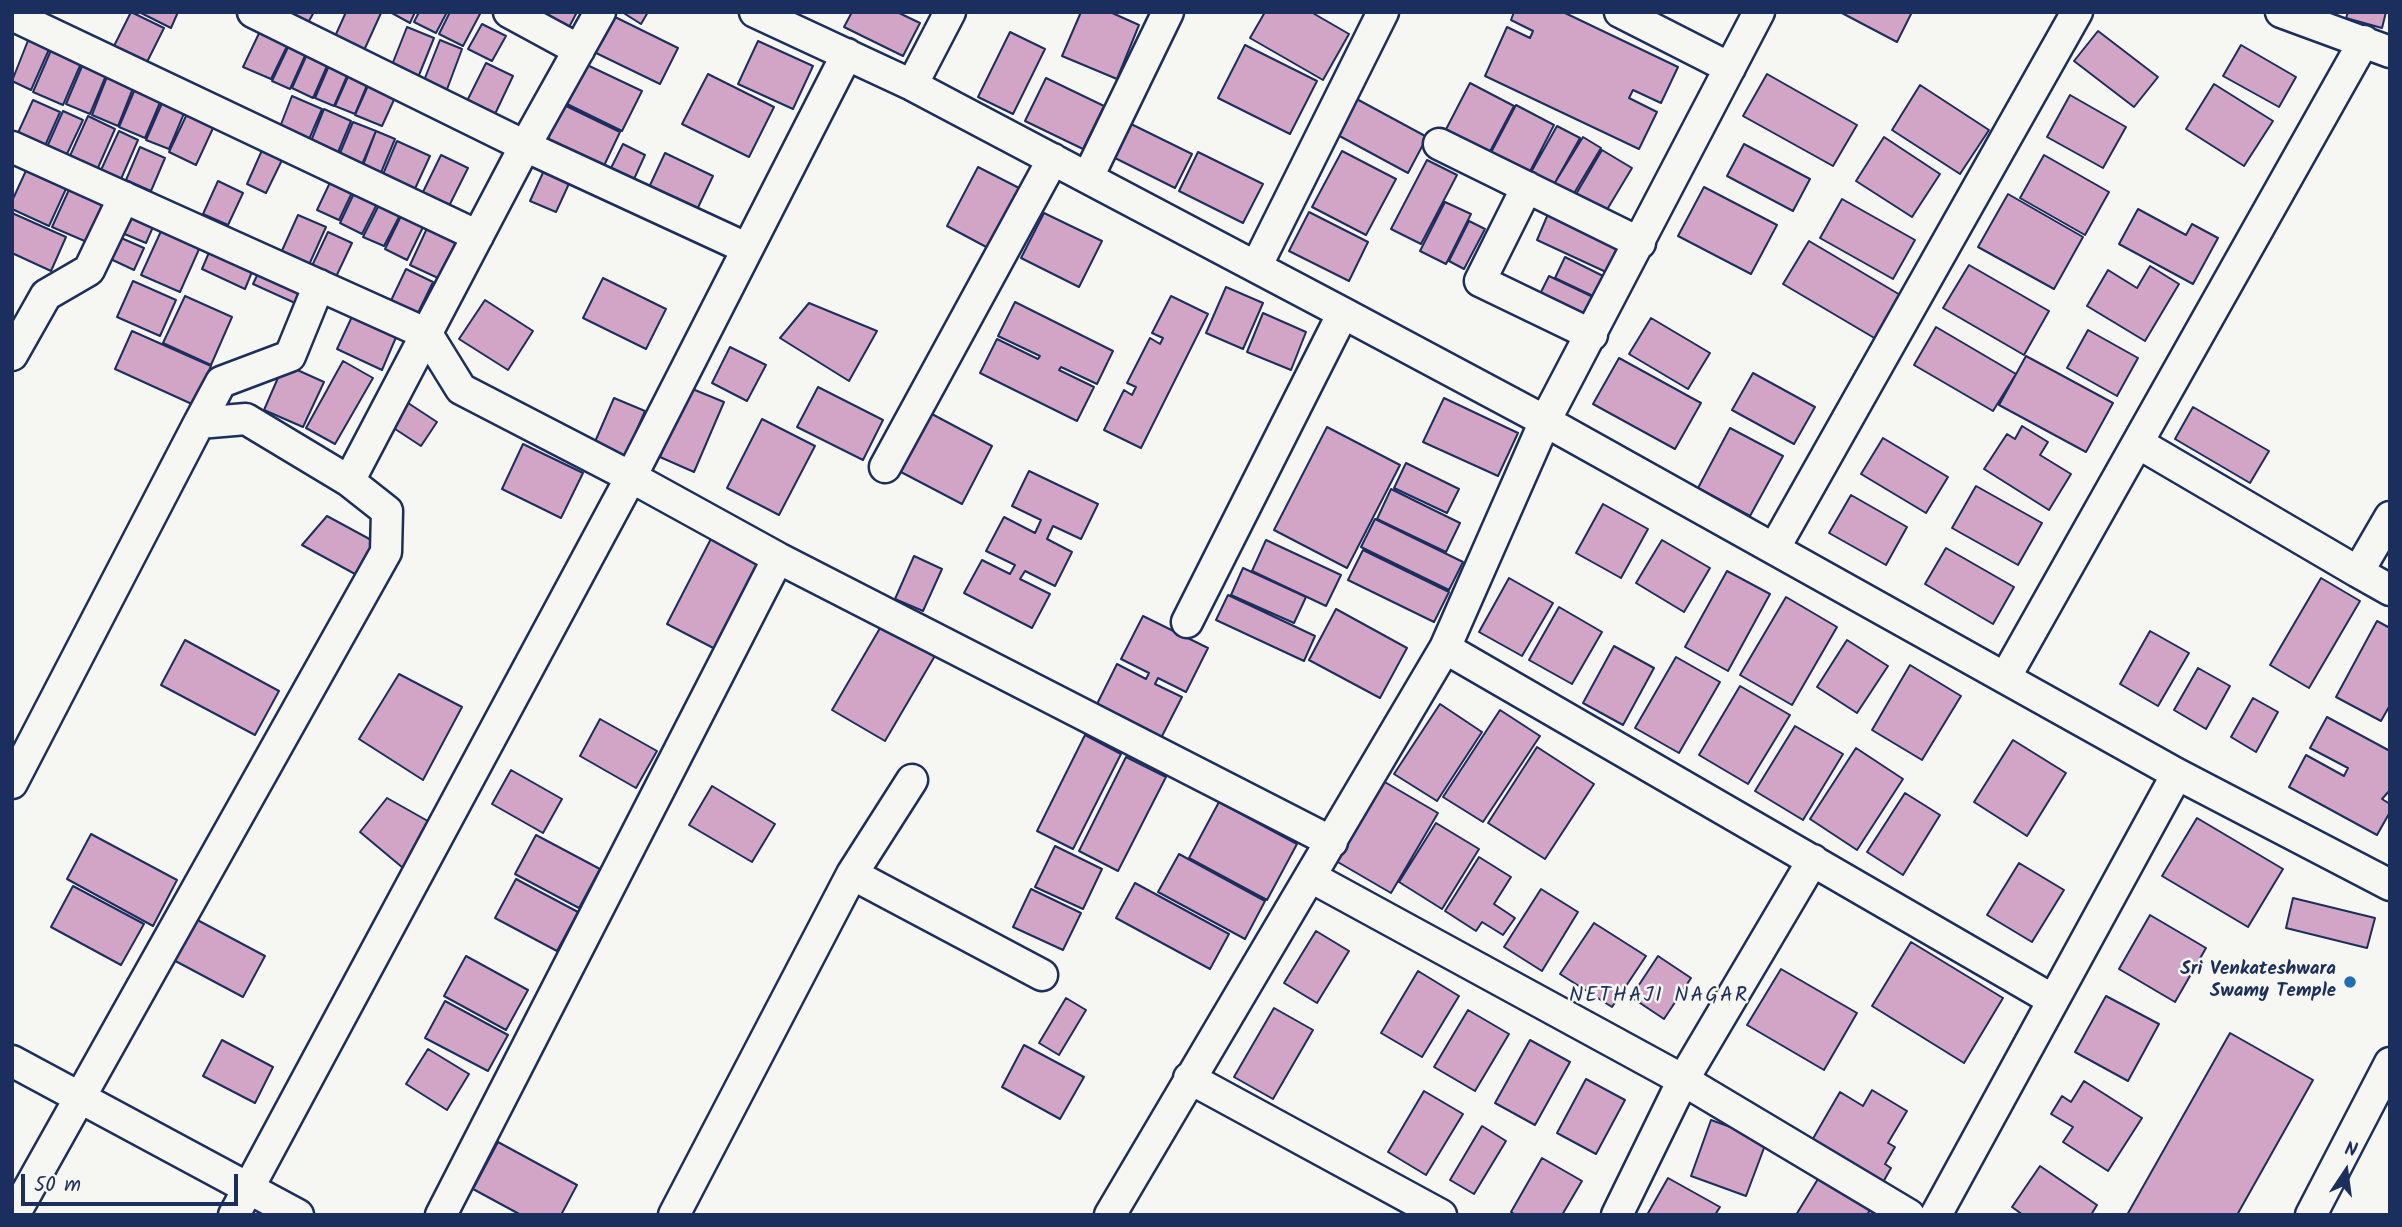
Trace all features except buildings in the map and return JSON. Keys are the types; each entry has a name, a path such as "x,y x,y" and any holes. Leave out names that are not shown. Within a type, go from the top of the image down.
{"street":[{"path":"253,12 525,146 746,248"},
{"path":"509,12 579,50"},
{"path":"349,481 525,146 600,12"},
{"path":"755,12 912,85 1343,313 1545,421 2176,774 2390,885"},
{"path":"912,85 950,12"},
{"path":"1088,177 1168,12"},
{"path":"1256,267 1383,12"},
{"path":"1620,12 1730,68"},
{"path":"1110,1215 1446,648 1545,421 1759,12"},
{"path":"1774,549 2077,12"},
{"path":"2005,678 2138,443 2377,46 2281,12"},
{"path":"12,15 478,236"},
{"path":"234,1215 631,477 847,54"},
{"path":"1439,144 1640,243"},
{"path":"12,147 427,334 461,389 631,477 778,558 1332,842"},
{"path":"886,467 1053,159"},
{"path":"1527,187 1480,281 1592,335"},
{"path":"12,355 46,295 89,270 124,197"},
{"path":"12,783 221,382 290,356 318,285"},
{"path":"1187,622 1343,313"},
{"path":"14,1215 78,1096 386,552 387,511 349,481 246,419 199,423"},
{"path":"2138,443 2390,590"},
{"path":"2358,572 2390,517"},
{"path":"441,1215 778,558"},
{"path":"1446,648 2053,1000"},
{"path":"1936,1215 2176,774"},
{"path":"674,1215 852,874 912,780"},
{"path":"1617,1215 1683,1080 1813,860"},
{"path":"852,874 1042,975"},
{"path":"1311,877 1683,1080 1909,1215"},
{"path":"12,1061 299,1215"},
{"path":"2311,1215 2390,1063"},
{"path":"1189,1078 1441,1215"}],"place":[{"name":"Sri Venkateshwara Swamy Temple","path":"2350,982"}],"district":[{"name":"NETHAJI NAGAR","path":"1659,997"}]}
